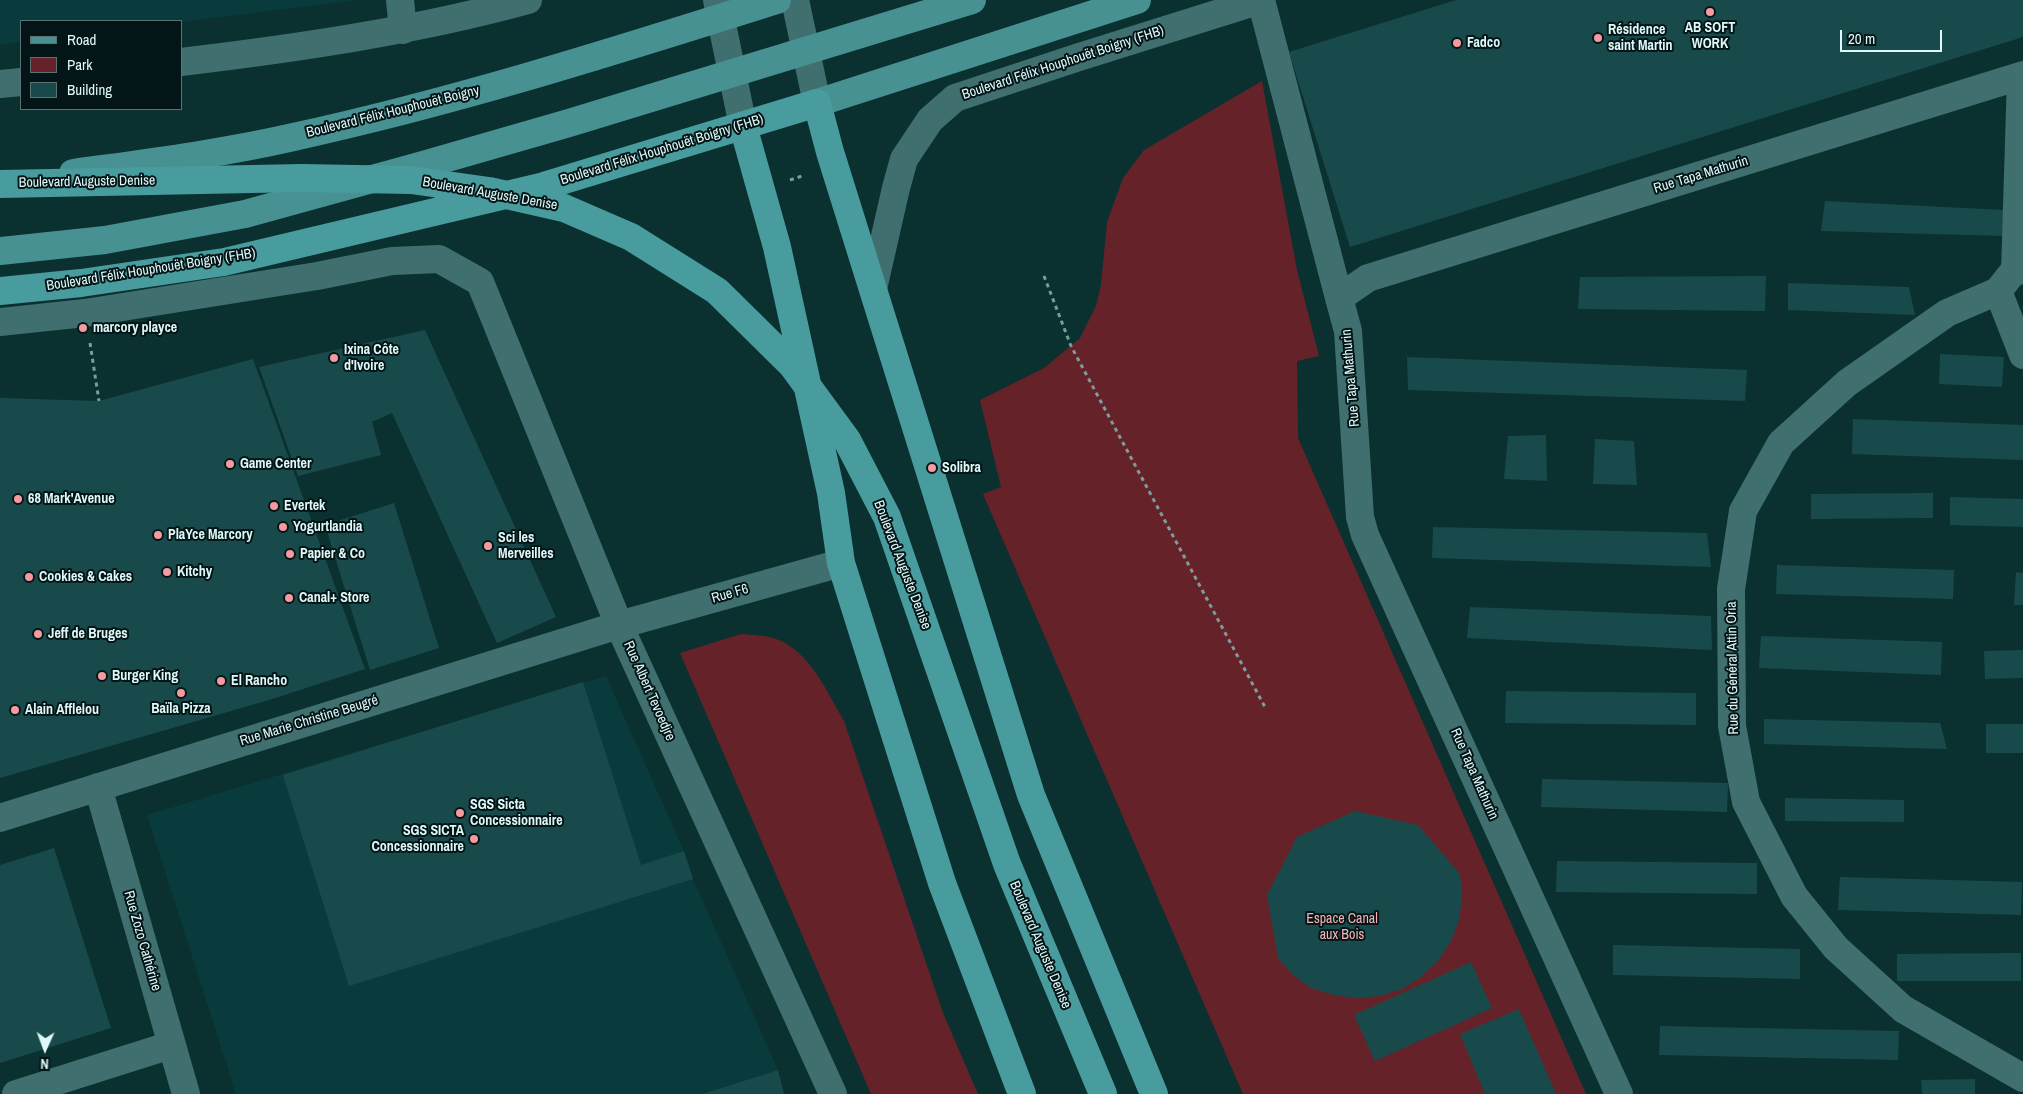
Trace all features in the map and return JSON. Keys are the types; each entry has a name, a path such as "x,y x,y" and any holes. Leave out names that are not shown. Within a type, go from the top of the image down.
{"highway":[{"name":"Boulevard Félix Houphouët Boigny (FHB)","path":"0,291 81,283 224,262 544,186 817,103"},
{"path":"817,103 834,166 1031,795 1154,1094"},
{"path":"743,126 777,247 829,484 841,562 942,883 1022,1094"},
{"name":"Boulevard Auguste Denise","path":"0,184 302,178 411,180 489,191 564,208 631,237 718,291 792,365 848,440 887,516 1006,864 1103,1094"}],"main road":[{"name":"Boulevard Félix Houphouët Boigny","path":"0,184 168,160 288,138 400,112 548,72 777,0"},
{"path":"0,251 104,240 245,214 560,126 972,0"},
{"name":"Boulevard Félix Houphouët Boigny (FHB)","path":"817,103 1137,0"}],"street":[{"path":"400,0 403,30"},
{"path":"182,62 403,30 469,16 528,0"},
{"path":"717,0 743,126"},
{"path":"795,0 817,103"},
{"path":"1261,0 1339,298"},
{"name":"Boulevard Félix Houphouët Boigny (FHB)","path":"873,289 904,159 930,120 956,98 1261,0"},
{"path":"2021,76 2011,278 2023,355"},
{"name":"Rue Tapa Mathurin","path":"1619,1094 1365,535 1360,517 1348,331 1339,298 1368,278 2021,76"},
{"path":"0,84 20,82"},
{"name":"Rue Albert Tevoedjre","path":"85,313 317,276 392,261 439,259 480,282 619,625 832,1094"},
{"name":"Rue du Général Attin Oria","path":"2011,278 1947,313 1847,383 1782,444 1743,511 1732,588 1732,726 1746,802 1794,896 1836,948 1903,1009 2023,1078"},
{"path":"0,322 85,313"},
{"name":"Rue F6","path":"619,625 841,562"},
{"name":"Rue Marie Christine Beugré","path":"0,818 619,625"},
{"name":"Rue Zozo Cathérine","path":"98,787 186,1094"},
{"path":"16,1094 171,1045"}],"path":[{"path":"761,188 834,166"},
{"path":"1044,276 1071,346 1266,709"},
{"path":"85,313 99,401"}],"shaded area":[{"path":"0,0 359,0 182,22 182,20 20,20 20,42 0,45"},
{"path":"606,676 778,1070 701,1094 236,1094 147,815"}],"green space":[{"name":"Espace Canal aux Bois","path":"1262,81 1297,270 1319,356 1297,361 1298,438 1586,1094 1243,1094 983,494 1001,487 980,400 1044,368 1080,338 1096,306 1101,285 1107,222 1123,178 1144,150"},
{"path":"741,634 759,635 776,639 799,653 824,685 844,721 943,1013 978,1094 871,1094 680,653"}],"building":[{"path":"1456,0 2023,0 2023,37 1350,247 1289,52"},
{"path":"1825,201 2004,210 2004,236 1821,231"},
{"path":"1766,276 1765,311 1578,309 1580,277"},
{"path":"1788,283 1909,287 1915,315 1788,310"},
{"name":"Sci les Merveilles","path":"425,330 556,617 497,643 392,413 372,422 381,455 298,476 259,367"},
{"path":"1940,354 2004,357 2002,387 1939,384"},
{"path":"1407,357 1747,370 1745,401 1408,390"},
{"name":"PlaYce Marcory","path":"253,359 365,669 269,700 0,778 0,398 99,401"},
{"path":"1853,419 2023,425 2023,460 1852,454"},
{"path":"1546,435 1547,481 1504,479 1508,436"},
{"path":"1595,439 1634,441 1637,485 1593,484"},
{"path":"1933,493 1933,518 1811,519 1811,494"},
{"path":"1950,497 2023,499 2023,527 1950,525"},
{"path":"394,503 439,648 370,670 325,525"},
{"path":"1433,527 1707,533 1711,567 1432,558"},
{"path":"1777,565 1954,570 1953,599 1776,594"},
{"path":"2016,572 2023,573 2023,605 2014,605"},
{"path":"1470,607 1711,616 1712,650 1467,638"},
{"path":"1761,636 1942,642 1941,675 1759,668"},
{"path":"2023,650 2023,678 1985,679 1984,651"},
{"name":"SGS Sicta Concessionnaire","path":"583,682 641,865 684,851 693,879 349,986 283,775"},
{"path":"1506,691 1696,693 1696,725 1505,723"},
{"path":"1764,719 1940,723 1947,749 1764,744"},
{"path":"1986,724 2023,724 2023,753 1986,753"},
{"path":"1542,779 1728,783 1727,812 1541,807"},
{"path":"1785,798 1904,800 1904,822 1785,821"},
{"path":"1355,811 1418,825 1460,874 1462,897 1459,920 1451,941 1438,961 1421,977 1402,989 1380,996 1357,998 1334,995 1311,988 1293,975 1278,958 1267,895 1297,837"},
{"path":"54,848 111,1028 0,1063 0,865"},
{"path":"1557,861 1757,863 1757,894 1556,892"},
{"path":"1840,877 2022,882 2021,915 1838,910"},
{"path":"1613,945 1800,949 1800,979 1613,975"},
{"path":"2021,953 2021,981 1897,981 1897,954"},
{"path":"1471,962 1492,1008 1375,1061 1354,1015"},
{"path":"1519,1009 1556,1094 1485,1094 1460,1034"},
{"path":"1660,1026 1899,1031 1898,1060 1659,1055"},
{"path":"778,1070 784,1094 702,1094"},
{"path":"1975,1079 1975,1094 1922,1094 1921,1080"}],"place":[{"name":"AB SOFT WORK","path":"1710,12"},
{"name":"Résidence saint Martin","path":"1598,38"},
{"name":"Fadco","path":"1457,43"},
{"name":"marcory playce","path":"83,328"},
{"name":"Ixina Côte d'Ivoire","path":"334,358"},
{"name":"Game Center","path":"230,464"},
{"name":"Solibra","path":"932,468"},
{"name":"68 Mark'Avenue","path":"18,499"},
{"name":"Evertek","path":"274,506"},
{"name":"Yogurtlandia","path":"283,527"},
{"name":"PlaYce Marcory","path":"158,535"},
{"name":"Sci les Merveilles","path":"488,546"},
{"name":"Papier & Co","path":"290,554"},
{"name":"Kitchy","path":"167,572"},
{"name":"Cookies & Cakes","path":"29,577"},
{"name":"Canal+ Store","path":"289,598"},
{"name":"Jeff de Bruges","path":"38,634"},
{"name":"Burger King","path":"102,676"},
{"name":"El Rancho","path":"221,681"},
{"name":"Baïla Pizza","path":"181,693"},
{"name":"Alain Afflelou","path":"15,710"},
{"name":"SGS Sicta Concessionnaire","path":"460,813"},
{"name":"SGS SICTA Concessionnaire","path":"474,839"}]}
